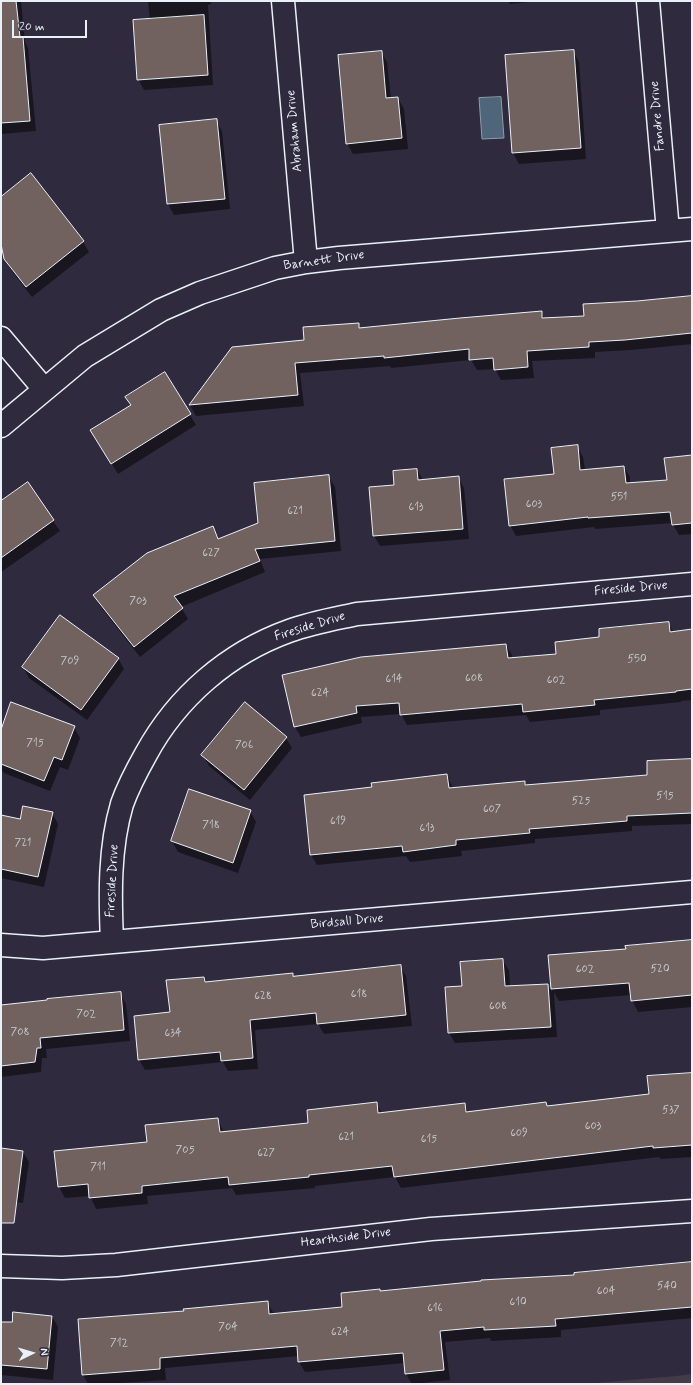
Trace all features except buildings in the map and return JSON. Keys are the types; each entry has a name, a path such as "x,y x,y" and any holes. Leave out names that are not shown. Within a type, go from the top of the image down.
{"street":[{"name":"Abraham Drive","path":"283,1 306,262"},
{"name":"Fandre Drive","path":"648,1 668,231"},
{"name":"Barnett Drive","path":"1,426 85,356 161,310 200,293 275,268 306,262 692,229"},
{"path":"1,338 44,389"},
{"name":"Fireside Drive","path":"112,942 110,904 112,874 115,838 123,803 138,769 154,739 175,709 202,683 229,661 256,646 289,631 357,614 692,584"},
{"name":"Birdsall Drive","path":"1,945 43,948 692,892"},
{"name":"Hearthside Drive","path":"1,1266 62,1268 116,1265 431,1229 692,1211"}],"shaded area":[{"path":"692,1374 692,1384 584,1384 676,1376"}],"water":[{"path":"501,97 504,138 482,139 479,98"}]}
